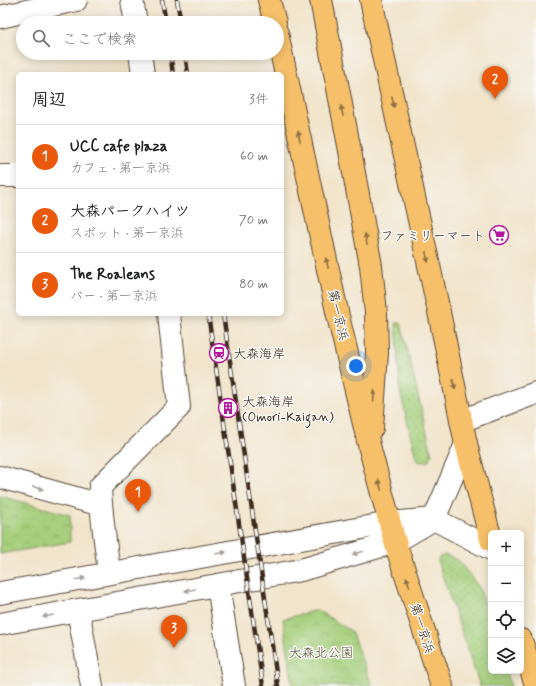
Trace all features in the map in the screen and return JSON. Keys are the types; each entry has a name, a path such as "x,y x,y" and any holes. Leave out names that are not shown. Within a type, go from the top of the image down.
{"highway":[{"path":"269,0 273,16"},
{"path":"371,0 466,444 488,530"},
{"path":"321,1 368,251 376,313 378,353 370,449"},
{"name":"第一京浜","path":"283,60 338,316 370,449 393,532 442,686"},
{"path":"524,649 536,686"}],"street":[{"path":"0,17 76,0"},
{"path":"132,0 135,16"},
{"path":"141,60 143,72"},
{"path":"0,176 16,176"},
{"path":"109,573 100,487 179,407 169,316"},
{"path":"461,421 536,393"},
{"path":"434,519 466,444"},
{"path":"0,477 101,505"},
{"path":"0,624 301,570 393,532 434,519 488,547"},
{"path":"0,593 109,573 393,532"},
{"path":"218,585 234,686"},
{"path":"78,610 92,686"}],"green space":[{"path":"396,323 401,323 432,454 428,462 419,462 416,459 400,391"},
{"path":"0,496 70,515 70,542 0,554"},
{"path":"445,555 458,560 479,587 488,615 488,674 507,674 511,686 480,686 438,563 439,557"},
{"name":"大森北公園","path":"317,610 351,631 372,686 293,686 283,619"}],"railway":[{"path":"162,0 165,16"},
{"path":"177,0 180,16"},
{"path":"171,60 173,72"},
{"path":"186,60 188,72"},
{"path":"208,316 263,686"},
{"path":"223,316 278,686"}],"place":[{"name":"大森パークハイツ","path":"495,99"},
{"name":"ファミリーマート","path":"499,235"},
{"name":"大森海岸","path":"219,353"},
{"name":"大森海岸 (Omori-Kaigan)","path":"228,408"},
{"name":"UCC cafe plaza","path":"138,512"},
{"name":"The Roaleans","path":"174,648"}]}
